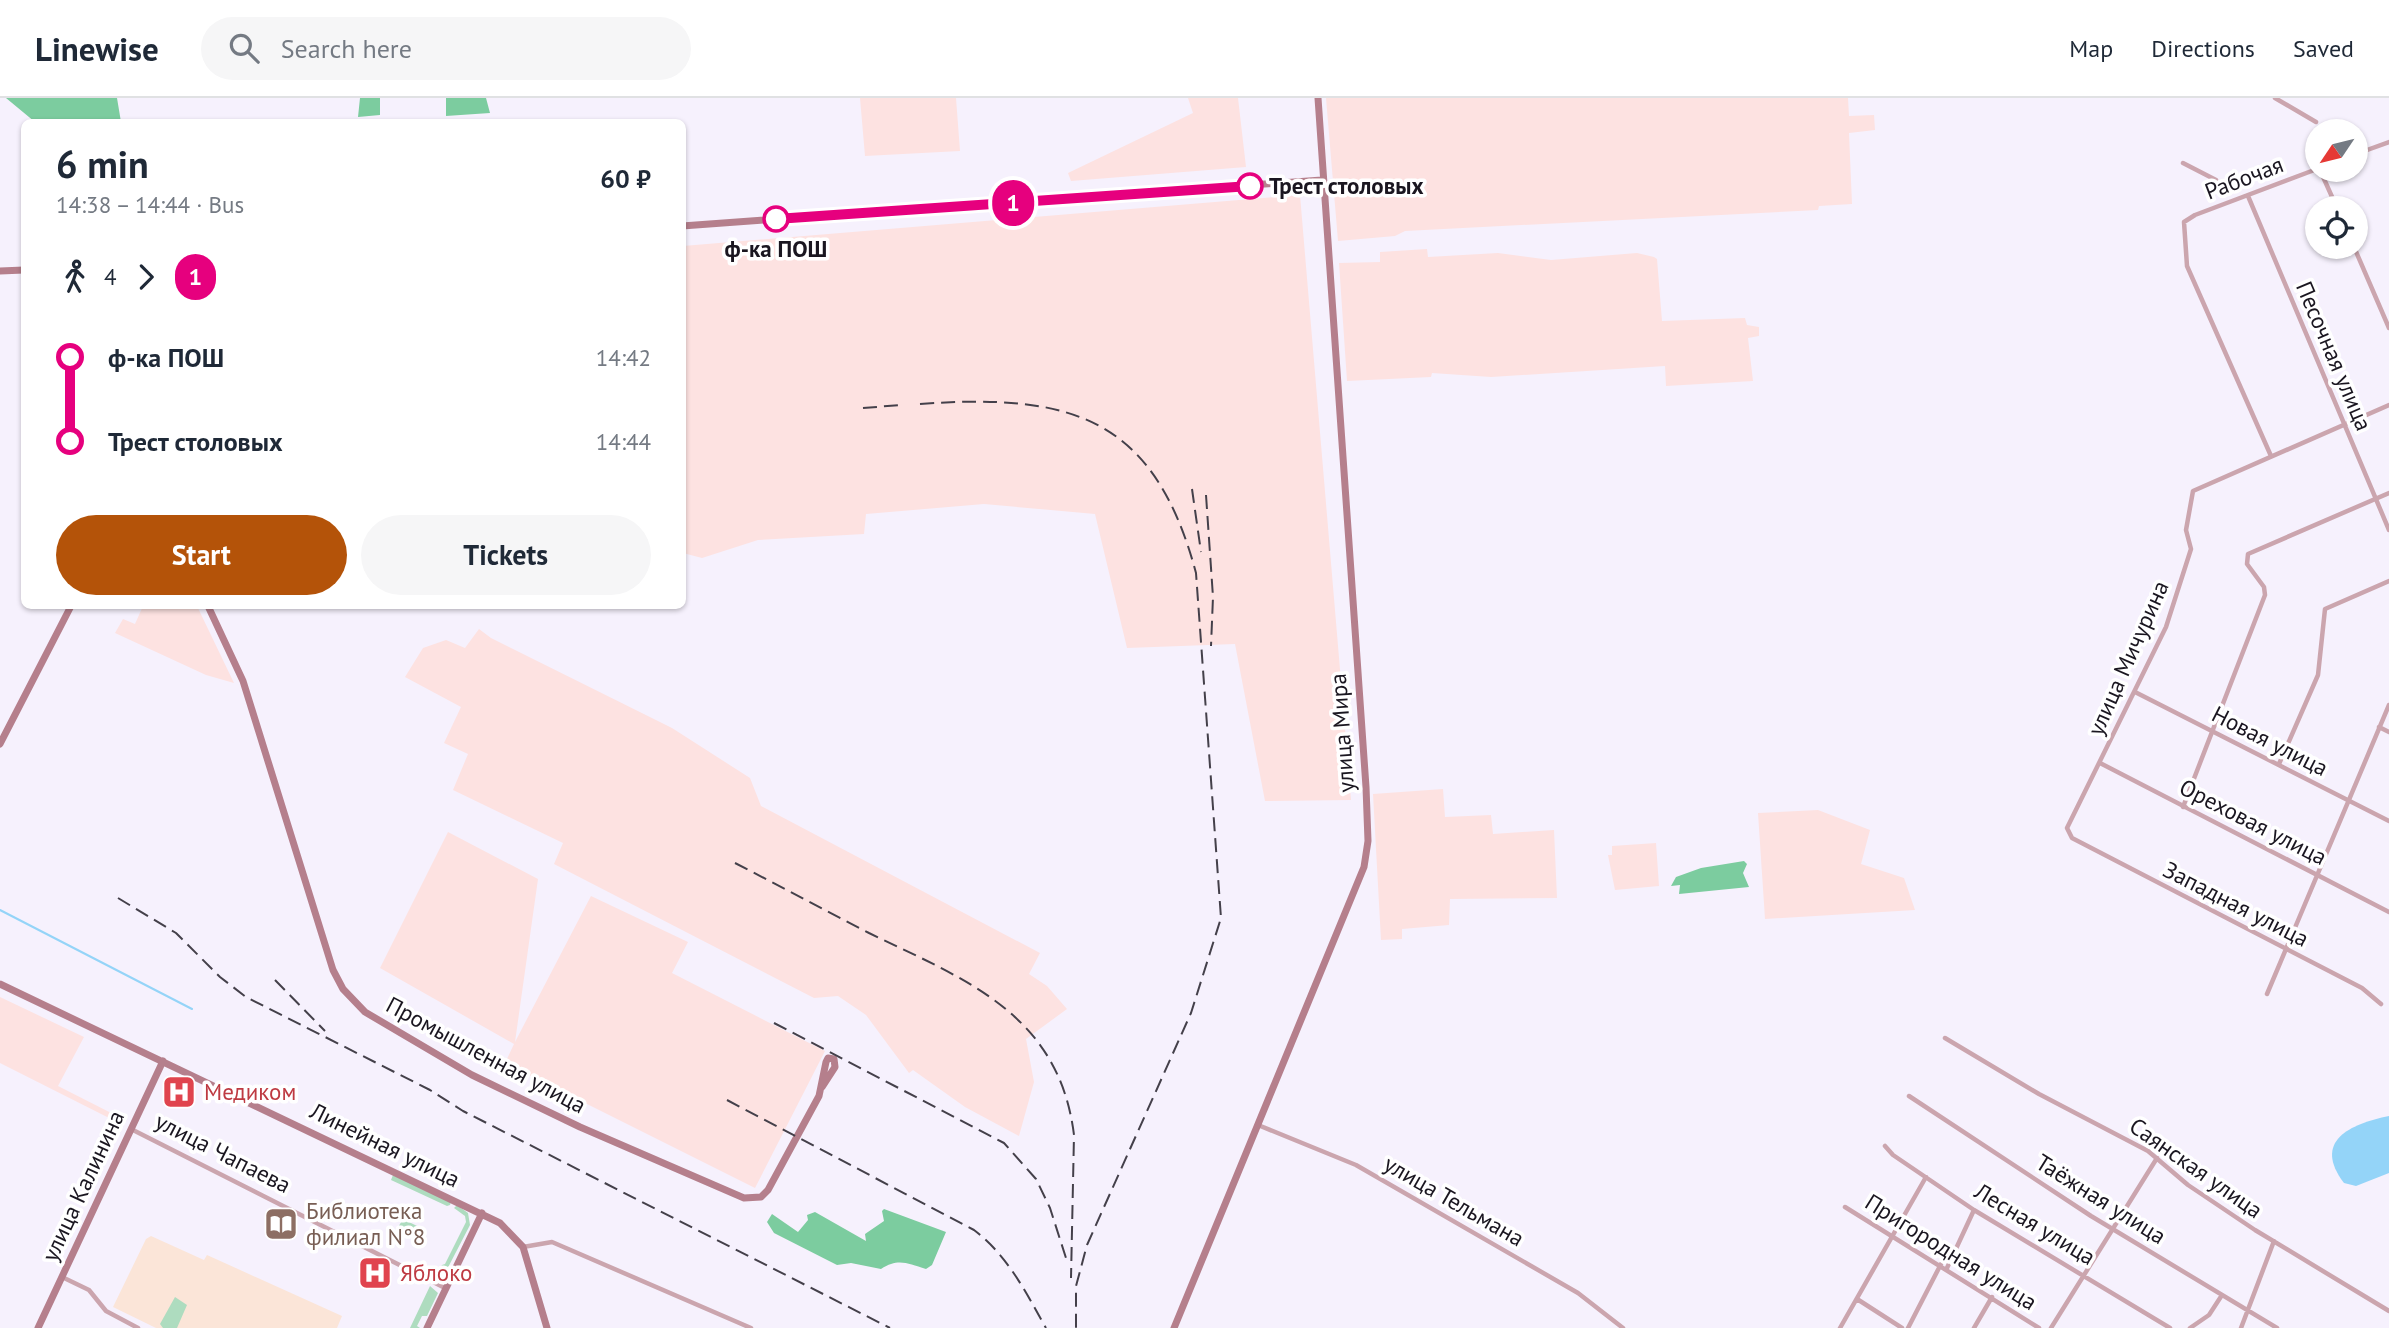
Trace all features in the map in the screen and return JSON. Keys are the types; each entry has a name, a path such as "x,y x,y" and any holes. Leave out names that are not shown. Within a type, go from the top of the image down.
{"main road":[{"name":"улица Мира","path":"1174,1328 1364,867 1368,841 1318,98"},
{"path":"686,226 1322,180"},
{"path":"0,271 21,270"},
{"path":"0,744 69,609"},
{"name":"Промышленная улица","path":"209,609 243,681 333,970 343,989 365,1012 472,1075 580,1127 744,1198 761,1197 768,1190 822,1087"},
{"name":"Линейная улица","path":"0,984 482,1213 512,1233 523,1247"},
{"name":"улица Калинина","path":"38,1328 163,1061"},
{"path":"427,1328 482,1213"},
{"path":"523,1247 547,1328"}],"street":[{"path":"2275,98 2311,119"},
{"path":"2368,150 2389,142"},
{"path":"2183,163 2216,180"},
{"name":"Рабочая","path":"2271,456 2187,267 2184,222 2194,215 2305,174"},
{"name":"Песочная улица","path":"2248,196 2389,530"},
{"path":"2359,259 2389,328"},
{"path":"2271,456 2389,405"},
{"name":"улица Мичурина","path":"2071,838 2067,828 2166,627 2191,549 2186,530 2190,496 2199,488 2271,456"},
{"path":"2183,807 2265,595 2264,587 2247,564 2248,554 2389,493"},
{"path":"2279,764 2318,675 2325,609 2389,581"},
{"name":"Новая улица","path":"2135,692 2389,821"},
{"path":"2267,994 2389,705"},
{"path":"2379,727 2389,732"},
{"name":"Ореховая улица","path":"2100,762 2389,912"},
{"name":"Западная улица","path":"2071,838 2362,988 2381,1004"},
{"name":"Саянская улица","path":"1945,1038 2020,1083 2157,1158 2188,1185 2389,1311"},
{"name":"Таёжная улица","path":"1909,1096 2091,1216 2115,1228 2277,1328"},
{"name":"улица Тельмана","path":"1256,1124 1366,1171 1578,1293 1623,1328"},
{"name":"улица Чапаева","path":"131,1129 446,1288"},
{"name":"Лесная улица","path":"1885,1146 1974,1210 2085,1274 2171,1328"},
{"path":"2051,1328 2157,1158"},
{"path":"1840,1328 1926,1177"},
{"name":"Пригородная улица","path":"1845,1207 1893,1234 2039,1328"},
{"path":"1947,1268 1974,1210"},
{"path":"2241,1328 2274,1241"},
{"path":"523,1247 552,1242 751,1328"},
{"path":"1908,1328 1941,1264"},
{"path":"62,1277 89,1290 106,1311 138,1328"},
{"path":"2190,1328 2208,1315 2222,1294"},
{"path":"1974,1328 1992,1297"},
{"path":"1857,1298 1902,1328"}],"shaded area":[{"path":"860,98 956,98 960,151 865,156"},
{"path":"1188,98 1238,98 1246,167 1071,181 1068,173 1193,113"},
{"path":"1326,98 1848,98 1849,116 1874,115 1875,130 1849,133 1852,204 1819,206 1818,210 1405,231 1395,236 1338,241"},
{"path":"1300,195 1351,800 1265,801 1235,644 1127,648 1095,514 984,504 866,514 864,534 758,540 702,558 686,554 686,246"},
{"path":"1427,249 1428,257 1498,253 1551,260 1637,253 1654,257 1657,259 1662,321 1745,318 1747,325 1759,327 1759,336 1748,338 1753,381 1666,386 1665,366 1491,377 1432,373 1431,377 1347,381 1339,263 1380,262 1380,252"},
{"path":"142,609 198,609 234,683 206,675 115,633 123,619 135,624"},
{"path":"479,629 491,638 672,728 750,778 761,806 1040,953 1029,974 1047,986 1067,1009 1026,1039 1034,1082 1019,1136 965,1107 913,1070 909,1073 866,1015 838,996 814,998 554,864 563,843 453,790 468,754 444,743 461,707 405,677 423,648 446,640 465,648"},
{"path":"1443,789 1445,817 1491,815 1493,834 1554,830 1557,898 1450,899 1449,925 1402,929 1402,939 1381,940 1373,794"},
{"path":"1818,810 1870,830 1861,864 1904,878 1915,910 1765,919 1758,813"},
{"path":"448,832 538,879 515,1042 591,896 688,942 672,973 825,1051 755,1188 505,1063 514,1044 380,968"},
{"path":"1656,843 1659,886 1615,890 1608,855 1612,855 1612,846"},
{"path":"0,997 84,1037 58,1086 123,1119 121,1124 0,1063"},
{"path":"151,1236 204,1260 207,1255 342,1316 337,1328 156,1328 113,1307 146,1239"}],"green space":[{"path":"6,98 117,98 120,119 31,119"},
{"path":"360,98 380,98 380,115 358,117"},
{"path":"446,98 486,98 490,113 446,116"},
{"path":"1744,861 1747,864 1743,873 1749,887 1679,894 1680,885 1671,886 1676,877 1701,868"},
{"path":"393,1175 451,1202 450,1205 391,1180"},
{"path":"457,1205 468,1213 470,1225 441,1281 437,1275 466,1222 465,1216 454,1208"},
{"path":"884,1209 946,1232 932,1265 926,1269 898,1263 881,1269 851,1263 837,1265 774,1233 767,1222 772,1214 798,1232 808,1220 807,1215 815,1212 866,1241 865,1234 884,1221"},
{"path":"403,1219 419,1227 415,1238 397,1229"},
{"path":"430,1286 438,1293 427,1316 422,1316 417,1326 420,1328 410,1328"},
{"path":"175,1297 187,1305 177,1328 163,1328 160,1324"}],"water":[{"path":"2389,1116 2389,1173 2356,1186 2344,1183 2335,1168 2332,1156 2334,1145 2349,1130"}],"waterway":[{"path":"0,910 192,1009"}],"railway":[{"path":"920,404 1020,404 1062,411 1098,426 1130,448 1156,479 1178,520 1196,573 1221,918 1191,1013 1087,1245 1076,1286 1076,1328"},
{"path":"863,408 901,405"},
{"path":"1192,489 1201,552"},
{"path":"1206,495 1213,597 1211,646"},
{"path":"735,863 940,967 1002,1006 1028,1030 1049,1059 1065,1094 1074,1135 1071,1278"},
{"path":"118,898 176,933 220,977 246,997 430,1090 463,1111 890,1328"},
{"path":"275,980 325,1031"},
{"path":"774,1023 1004,1143 1036,1179 1050,1208 1066,1258"},
{"path":"727,1100 974,1230 1006,1263 1046,1328"}],"bus line":[{"name":"1","path":"776,219 1250,186"}],"place":[{"name":"Трест столовых","path":"1250,186"},
{"name":"ф-ка ПОШ","path":"776,219"},
{"name":"Медиком","path":"179,1092"},
{"name":"Библиотека филиал N°8","path":"281,1224"},
{"name":"Яблоко","path":"375,1273"}]}
